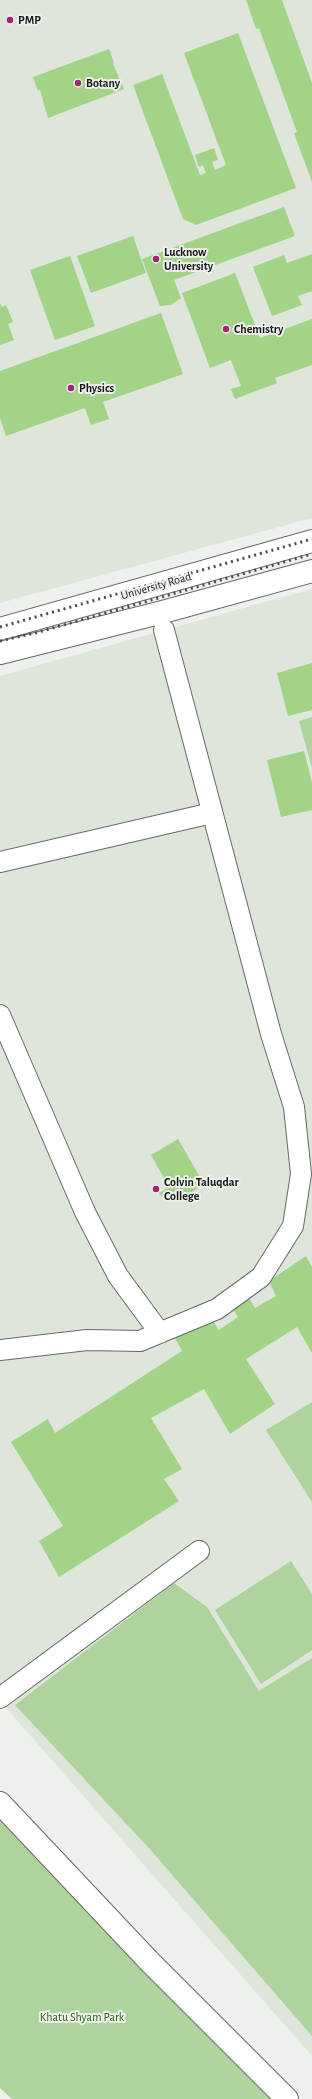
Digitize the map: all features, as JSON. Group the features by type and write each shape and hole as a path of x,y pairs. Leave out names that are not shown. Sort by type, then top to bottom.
{"main road":[{"name":"University Road","path":"0,629 312,541"},
{"path":"0,653 159,613 312,570"},
{"path":"0,1803 149,1961 287,2099"}],"street":[{"path":"0,1350 87,1340 140,1341 217,1309 262,1276 293,1226 301,1174 294,1107 271,1034 164,630"},
{"path":"0,862 212,813"},
{"path":"0,1015 85,1212 118,1276 160,1333"},
{"path":"0,1698 199,1551"}],"shaded area":[{"name":"Lucknow University","path":"0,0 312,0 312,518 0,603"},
{"name":"Colvin Taluqdar College","path":"312,589 312,2056 0,1701 0,676"}],"green space":[{"path":"312,717 312,768 299,721"},
{"path":"312,1402 312,1502 266,1430"},
{"path":"291,1561 312,1594 312,1650 261,1684 215,1610"},
{"path":"174,1583 207,1607 259,1691 312,1658 312,2036 148,1847 15,1705"},
{"name":"Khatu Shyam Park","path":"0,1810 274,2099 12,2099 0,2088"}],"building":[{"path":"246,0 282,0 312,83 312,182 294,133 297,132 259,28 256,29"},
{"path":"238,33 296,188 196,225 183,219 133,85 162,74 200,175 206,173 203,165 199,167 195,155 214,148 218,160 212,162 215,170 226,165 184,53"},
{"name":"Botany","path":"109,49 114,63 113,64 124,89 48,118 40,90 38,91 33,77"},
{"path":"284,207 295,236 174,280 181,298 171,305 160,306 142,259"},
{"path":"133,236 146,273 91,293 77,256"},
{"path":"312,254 312,291 298,296 302,305 272,316 253,267 284,255 287,263"},
{"path":"70,256 95,326 55,340 30,270"},
{"name":"Chemistry","path":"235,273 260,338 312,319 312,365 275,378 277,383 235,399 231,389 241,386 231,360 210,368 182,293"},
{"path":"0,303 2,307 6,305 13,322 8,324 14,340 0,345"},
{"name":"Physics","path":"161,313 183,374 103,402 109,419 91,425 85,408 6,436 0,418 0,371"},
{"path":"312,663 312,710 288,716 277,673"},
{"path":"304,751 312,783 312,810 281,817 267,760"},
{"path":"178,1139 204,1184 179,1201 163,1198 159,1193 169,1187 151,1155"},
{"path":"306,1256 312,1267 312,1353 297,1327 246,1359 275,1404 230,1434 204,1389 151,1418 182,1469 164,1479 179,1501 59,1577 39,1541 63,1526 11,1442 48,1419 55,1433 182,1351 175,1338 211,1318 219,1330 238,1317 231,1306 247,1295 255,1308 276,1296 269,1281"}],"railway":[{"path":"0,627 312,539"},
{"path":"0,641 39,632 312,554"}],"place":[{"name":"PMP","path":"10,20"},
{"name":"Botany","path":"78,83"},
{"name":"Lucknow University","path":"156,259"},
{"name":"Chemistry","path":"226,329"},
{"name":"Physics","path":"71,388"},
{"name":"Colvin Taluqdar College","path":"156,1189"}]}
